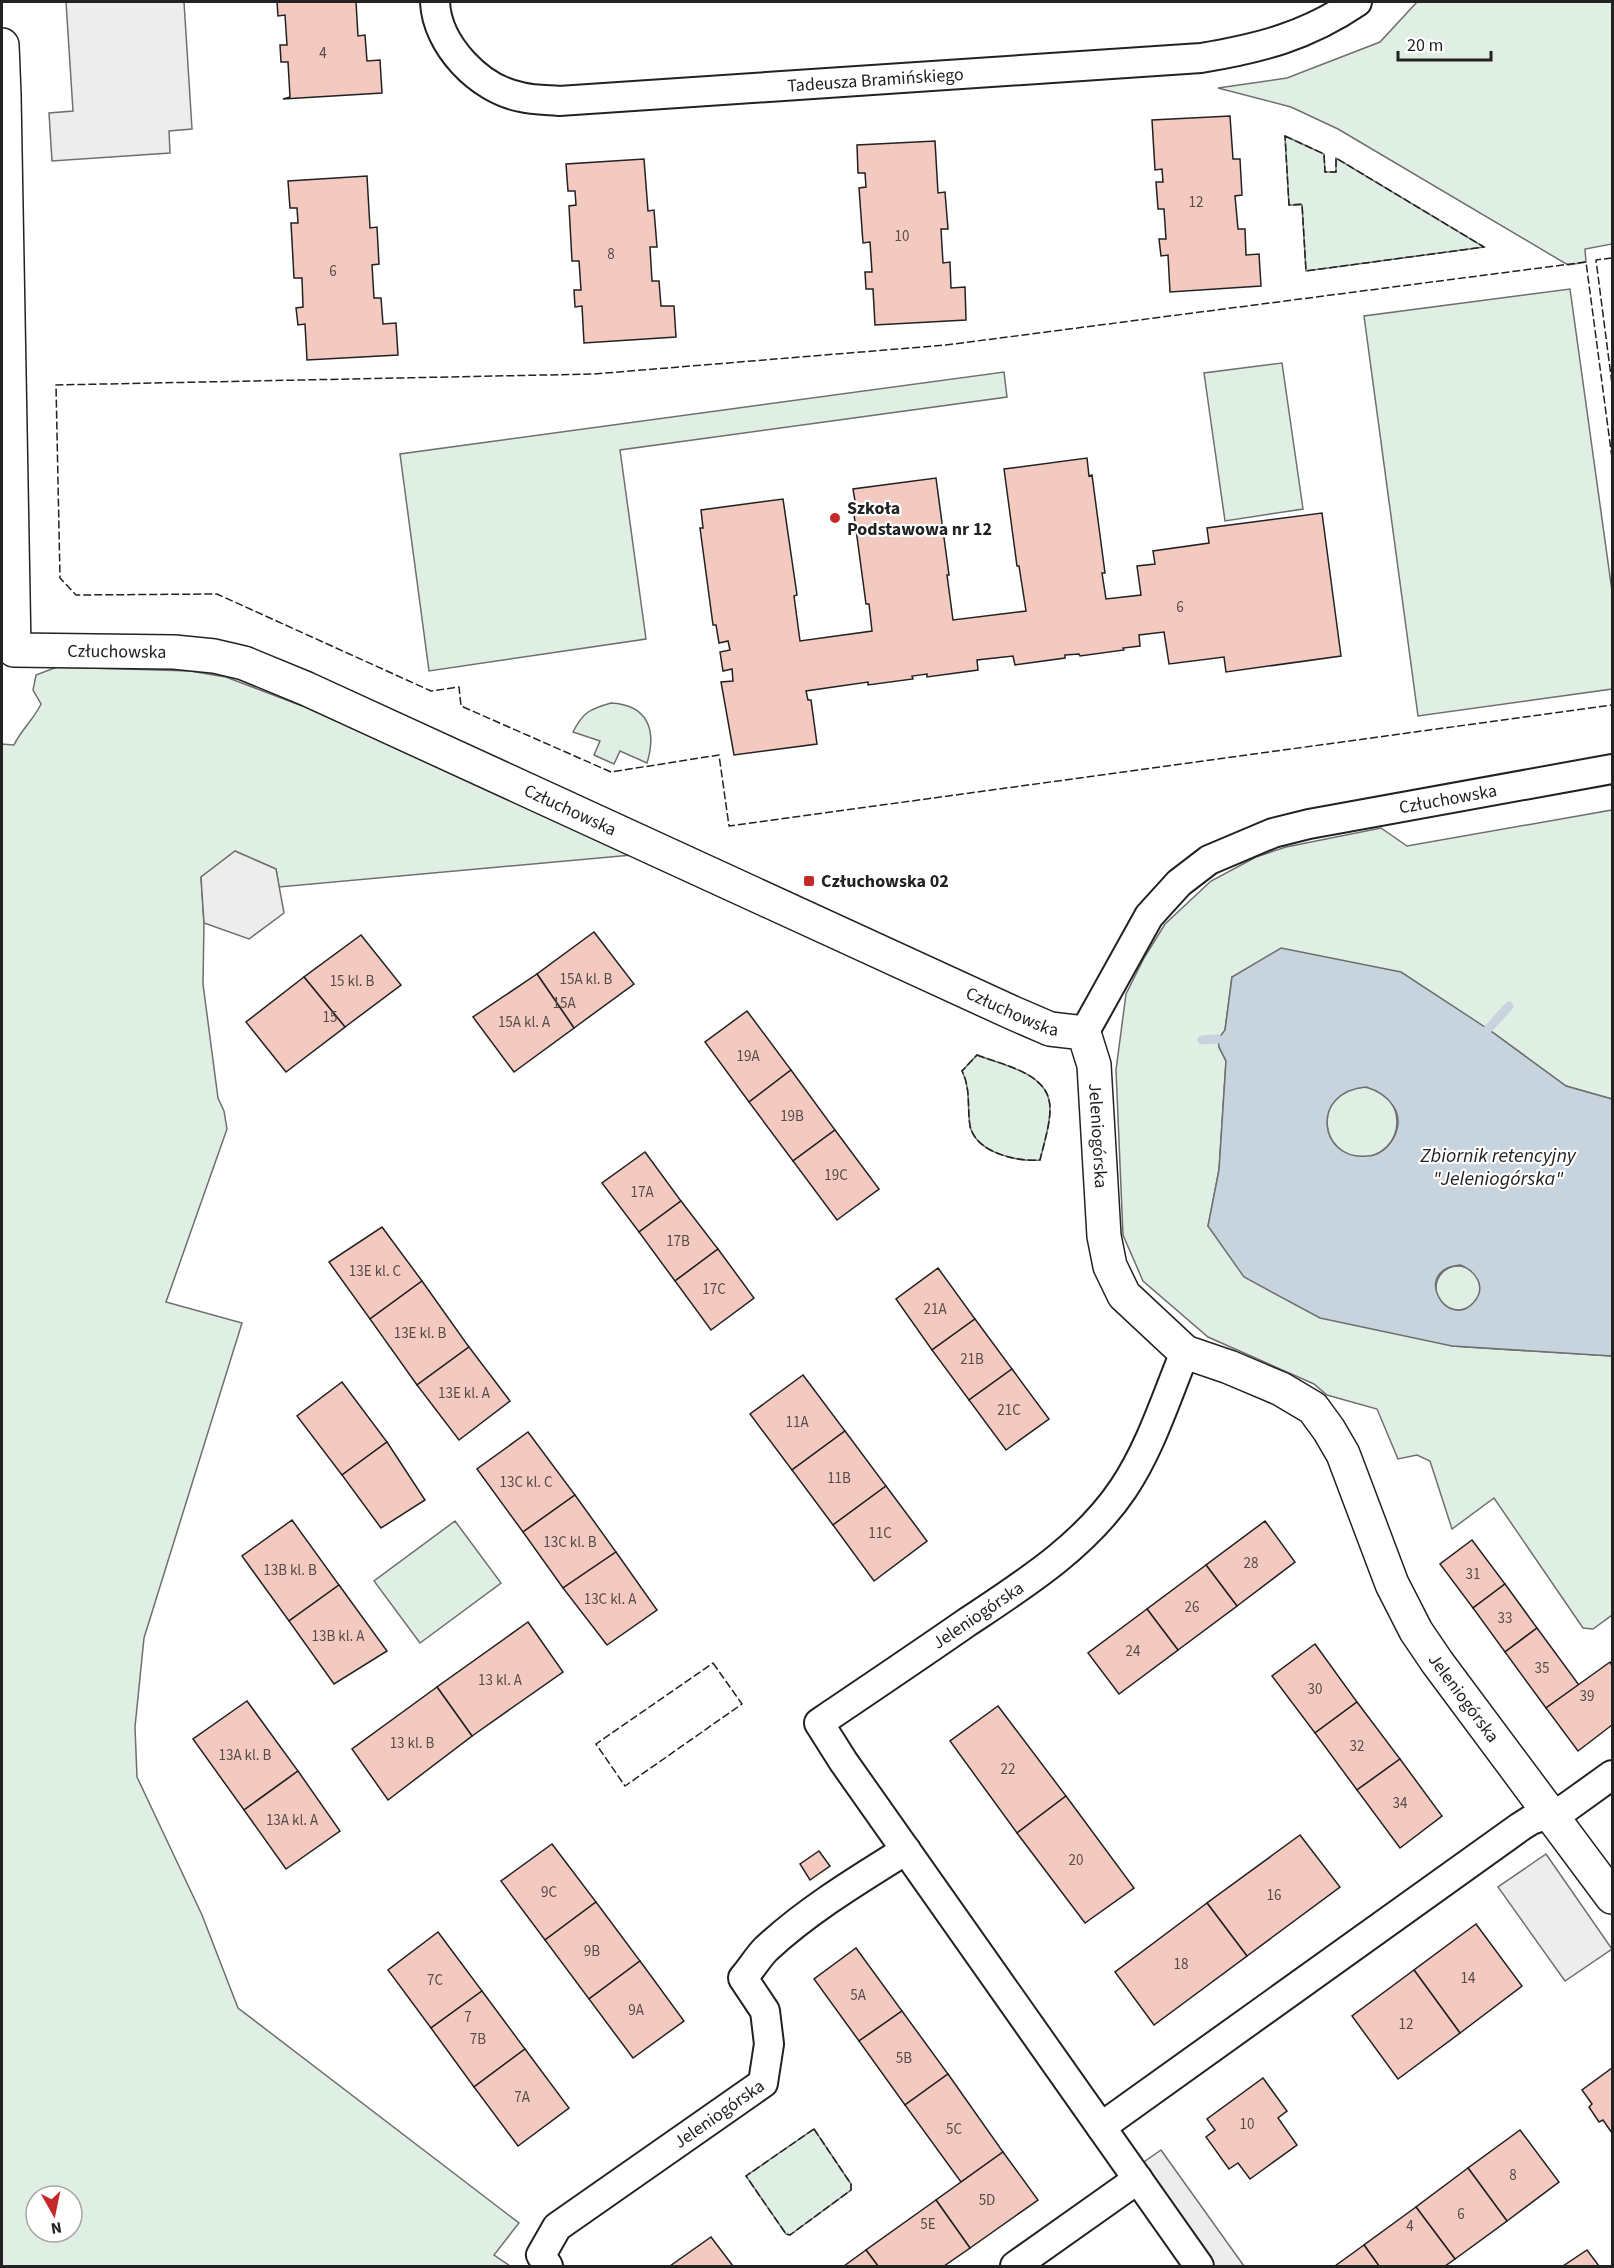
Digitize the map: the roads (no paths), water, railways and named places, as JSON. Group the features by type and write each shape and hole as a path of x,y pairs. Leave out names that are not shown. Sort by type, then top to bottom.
{"street":[{"name":"Tadeusza Bramińskiego","path":"435,2 443,31 455,53 464,64 489,84 520,97 559,101 1202,58 1270,44 1314,27 1357,2"},
{"name":"Człuchowska","path":"2,45 14,650 174,652 214,656 244,663 307,689 1013,1013 1050,1029 1084,1033 1149,916 1179,883 1209,860 1273,833 1309,824 1612,769"},
{"name":"Jeleniogórska","path":"1084,1033 1094,1065 1104,1236 1110,1266 1125,1295 1185,1352 1229,1367 1281,1389 1313,1408 1343,1454 1392,1584 1416,1631 1612,1897"},
{"name":"Jeleniogórska","path":"1185,1352 1145,1448 1124,1488 1105,1513 1072,1548 1024,1584 819,1723 843,1761 1200,2266"},
{"path":"1101,2127 1520,1827 1531,1820 1566,1808 1612,1775"},
{"name":"Jeleniogórska","path":"545,2261 557,2227 763,2082 769,2044 765,2011 743,1978 765,1951 798,1923 832,1897 906,1850"},
{"path":"1016,2266 1138,2179"}],"water":[{"name":"Zbiornik retencyjny \"Jeleniogórska\"","path":"1281,948 1401,972 1488,1029 1566,1086 1612,1099 1612,1356 1452,1346 1320,1318 1244,1277 1208,1226 1219,1170 1226,1061 1218,1039 1225,1030 1232,977","holes":["1366,1087 1382,1095 1393,1106 1397,1113 1397,1130 1391,1142 1379,1153 1371,1156 1351,1155 1339,1148 1331,1138 1327,1125 1329,1112 1335,1101 1348,1092","1460,1265 1475,1275 1480,1291 1474,1302 1464,1309 1454,1310 1438,1297 1437,1277 1445,1269"]}],"waterway":[{"path":"1488,1029 1509,1006"},
{"path":"1202,1040 1218,1039"}],"place":[{"name":"Szkoła Podstawowa nr 12","path":"835,518"},
{"name":"Człuchowska 02","path":"809,881"}]}
